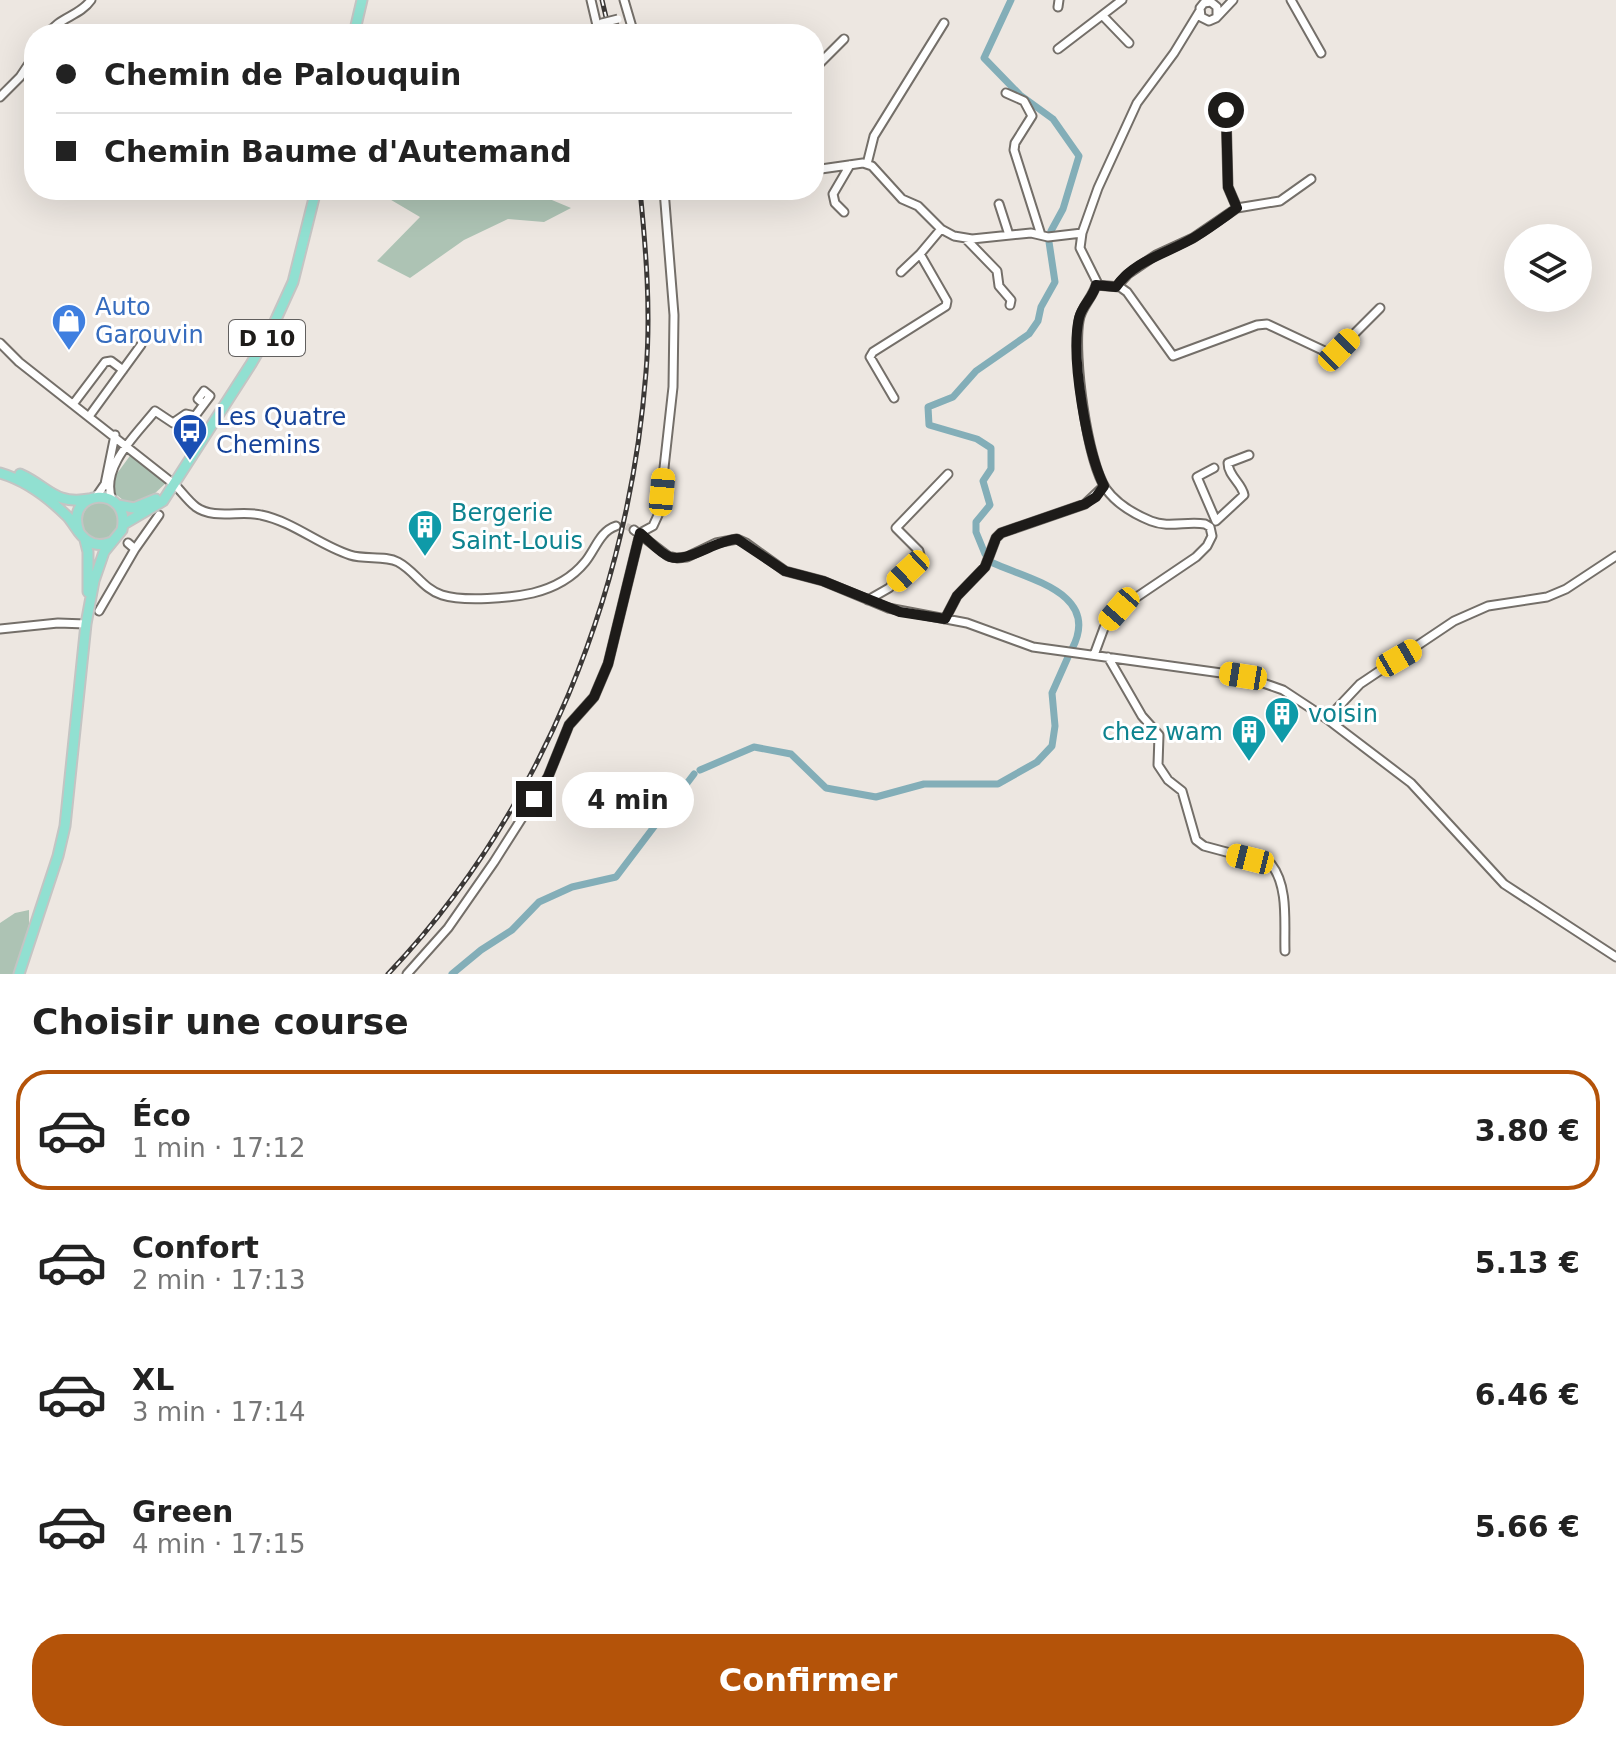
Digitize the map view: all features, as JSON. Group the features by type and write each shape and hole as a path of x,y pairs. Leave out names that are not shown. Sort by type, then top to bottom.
{"main road":[{"path":"356,24 362,0"},
{"name":"D 10","path":"123,527 163,501 174,487 251,364 286,300 301,257 314,200"},
{"path":"0,470 27,478 70,502 92,498 126,507 142,506 174,487"},
{"path":"0,470 43,496 66,515 82,536 98,545 114,541"},
{"path":"19,974 65,826 88,607 88,552 76,518 82,504 92,498"},
{"path":"88,607 99,563 123,527 124,517 115,502"}],"street":[{"path":"57,24 82,10 91,0"},
{"path":"591,0 600,23 629,16"},
{"path":"624,0 631,24"},
{"path":"1058,49 1122,0"},
{"path":"1202,4 1216,5 1226,0"},
{"path":"1191,28 1205,20 1213,20 1233,0"},
{"path":"1291,0 1321,53"},
{"path":"1202,4 1205,20"},
{"path":"1094,655 1104,628 1119,609 1196,557 1212,536 1210,527 1205,524 1165,524 1148,519 1116,500 1104,486 1088,428 1079,365 1078,321 1096,285 1093,270 1081,254 1082,233 1127,120 1148,85 1191,28 1202,4"},
{"path":"1216,5 1217,15"},
{"path":"1103,16 1129,43"},
{"path":"867,164 874,136 944,23"},
{"path":"824,59 844,39"},
{"path":"2,91 24,71"},
{"path":"1006,93 1024,101 1032,116 1014,150 1041,235"},
{"path":"1226,110 1228,187 1237,208"},
{"path":"824,169 867,164 880,173 902,199 918,206 941,229 954,236 1048,237 1082,233"},
{"path":"844,212 835,203 833,194 850,165"},
{"path":"1116,287 1128,274 1156,255 1193,238 1237,208 1280,201 1311,179"},
{"path":"637,532 653,526 659,513 673,387 674,315 665,200"},
{"path":"999,204 1009,235"},
{"path":"901,272 941,229"},
{"path":"965,238 997,271 998,283 1011,300 1010,305"},
{"path":"894,398 871,361 871,354 947,304 920,254"},
{"path":"1096,285 1116,287 1127,292 1173,356 1267,324 1333,355 1380,308"},
{"path":"0,343 19,362 115,435 204,512 246,513 272,518 347,554 398,562 430,589 454,597 520,595 547,589 578,570 604,534 616,526"},
{"path":"90,415 141,345"},
{"path":"74,403 105,362 111,361 123,370"},
{"path":"115,502 109,484 114,465 155,411 173,423 181,416 195,416 204,404"},
{"path":"92,498 105,484 115,435"},
{"path":"1214,468 1197,477 1216,521 1244,495 1228,463 1249,455"},
{"path":"868,600 889,588 920,555 896,528 948,474"},
{"path":"945,619 957,596 985,567 1001,533 1085,504 1096,497 1104,486"},
{"path":"99,611 159,515"},
{"path":"123,527 128,543 135,549"},
{"path":"637,532 668,556 677,558 687,557 716,543 737,539 785,571 823,581 900,612 979,627 1033,647 1243,676 1283,690 1327,719 1411,783 1504,884 1616,957"},
{"path":"407,974 448,928 494,862 548,777 569,725 594,697 608,664 637,532"},
{"path":"114,541 128,543"},
{"path":"1327,719 1369,677 1454,621 1488,606 1547,597 1566,589 1616,556"},
{"path":"0,629 58,623 86,624"},
{"path":"1108,657 1142,716 1159,735 1158,765 1168,780 1182,791 1196,840 1204,846 1271,864 1278,873 1284,899 1285,951"}],"green space":[{"path":"391,200 552,200 571,208 544,222 508,219 464,240 410,278 377,261 420,217"},
{"path":"132,453 168,481 151,497 128,504 113,492 113,479"},
{"path":"101,502 114,508 120,521 114,534 101,540 88,534 82,521 88,508"},
{"path":"29,910 29,925 14,974 0,974 0,923 15,913"}],"waterway":[{"path":"1011,0 984,58 1020,95 1053,119 1079,156 1063,209 1051,231"},
{"path":"985,554 976,532 976,522 990,505 983,481 991,469 991,448 977,439 929,425 928,407 953,397 976,371 1029,334 1055,282 1049,242"},
{"path":"993,563 1042,583 1070,602 1077,615 1078,630 1072,649"},
{"path":"700,770 754,747 791,754 826,788 876,797 924,784 998,784 1037,762 1052,746 1055,726 1052,693 1068,657"},
{"path":"452,974 512,930 539,902 572,887 616,877 694,774"}],"tunnel":[{"path":"616,526 624,525 634,530"}],"railway":[{"path":"602,0 608,24"},
{"path":"388,974 443,911 491,843 533,770 568,695 598,616 620,536 636,454 646,372 648,303 641,200"}],"place":[{"name":"Auto Garouvin","path":"69,352"},
{"name":"Les Quatre Chemins","path":"190,462"},
{"name":"Bergerie Saint-Louis","path":"425,558"},
{"name":"voisin","path":"1282,745"},
{"name":"chez wam","path":"1249,763"}],"route":[{"path":"534,799 548,777 569,725 594,697 608,664 640,533 668,556 677,558 687,557 716,543 737,539 785,571 823,581 900,612 945,619 957,596 985,567 1001,533 1085,504 1096,497 1104,486 1098,473 1079,380 1080,314 1093,296 1096,285 1116,287 1128,274 1156,255 1193,238 1237,208 1228,187 1226,110"}]}
